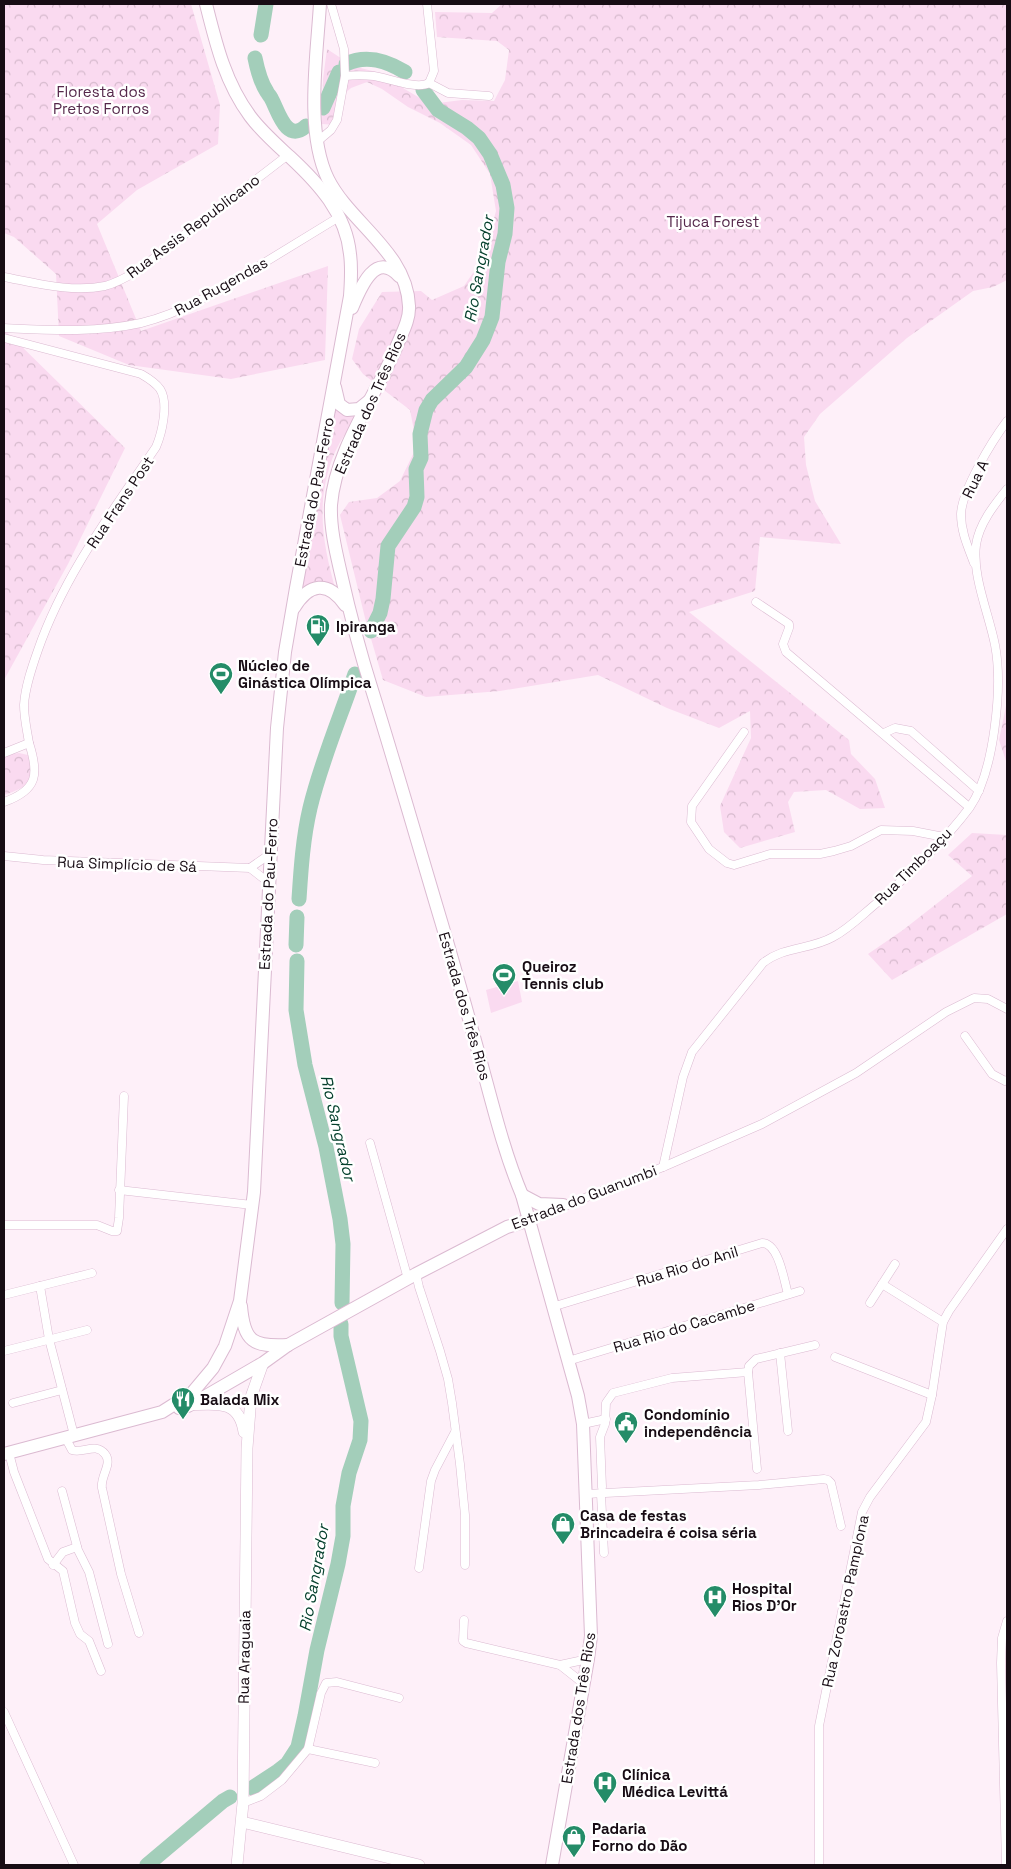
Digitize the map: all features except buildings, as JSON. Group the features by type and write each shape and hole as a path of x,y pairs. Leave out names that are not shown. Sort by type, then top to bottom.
{"main road":[{"name":"Estrada dos Três Rios","path":"206,4 218,51 234,92 258,126 329,190 381,245 395,264 409,304 408,317 390,360 343,459 333,490 331,509 333,533 349,612 360,654 465,1002 511,1168 520,1192 578,1396 583,1424 591,1636 552,1865"},
{"path":"320,4 314,92 318,141 329,190"},
{"name":"Estrada do Pau-Ferro","path":"7,1454 162,1412 192,1393 213,1368 225,1346 240,1301 252,1205 277,728 285,652 350,296 350,253 329,190"},
{"path":"345,326 364,282 375,270 380,268 390,269 402,280"},
{"path":"334,382 339,404 343,408 348,410 359,409 370,400"},
{"path":"292,611 304,594 312,590 324,588 338,594 349,612"},
{"path":"538,1257 524,1235 507,1227 518,1207 520,1192 539,1204 563,1205"},
{"name":"Estrada do Guanumbi","path":"162,1412 188,1406 264,1363 288,1345 412,1276 507,1227 528,1220"},
{"path":"240,1301 242,1322 250,1339 261,1344 288,1345"}],"street":[{"path":"318,141 331,130 336,120 345,76 345,58 331,4"},
{"path":"427,4 434,71 429,83"},
{"path":"345,76 375,76 419,86 429,83 448,93 489,96"},
{"name":"Rua Assis Republicano","path":"4,277 77,288 106,286 123,279 137,272 288,155"},
{"name":"Rua Rugendas","path":"4,328 54,331 104,329 169,315 230,283 339,217"},
{"name":"Rua Frans Post","path":"4,338 141,374 153,381 161,390 164,401 164,418 156,447 79,562 58,600 44,632 24,704 24,718 29,743"},
{"name":"Rua A","path":"977,569 964,538 962,523 963,503 982,462 1007,421"},
{"name":"Rua Timboaçu","path":"663,1167 683,1077 692,1052 764,963 776,954 820,944 850,926 898,883 944,837 970,807 979,791 986,769 996,711 998,666 995,644 977,569 976,545 990,513 1007,489"},
{"path":"756,602 789,624 783,644 786,652 970,807"},
{"path":"884,733 895,728 911,731 979,791"},
{"path":"744,732 692,806 691,822 709,848 727,863 734,865 770,854 820,854 834,852 851,846 881,830 913,830 944,837"},
{"path":"4,753 29,743 35,760 36,773 32,783 24,793 4,802"},
{"path":"268,882 250,868 270,854"},
{"name":"Rua Simplício de Sá","path":"4,856 52,861 250,868"},
{"name":"Estrada do Guanumbi","path":"528,1220 663,1167 762,1124 856,1073 946,1012 974,998 988,999 1007,1009"},
{"path":"965,1036 992,1074 1004,1081 1007,1080"},
{"path":"4,1225 97,1225 110,1231 117,1231 124,1096"},
{"path":"370,1143 412,1276 419,1287 448,1379 460,1464 466,1565"},
{"path":"120,1190 252,1205"},
{"name":"Rua Zoroastro Pamplona","path":"818,1865 819,1726 862,1512 870,1498 926,1422 943,1322 1007,1229"},
{"name":"Rua Rio do Anil","path":"552,1307 762,1243 772,1246 776,1253 788,1294"},
{"path":"870,1303 895,1264"},
{"path":"4,1295 92,1273"},
{"path":"882,1284 943,1322"},
{"path":"40,1286 62,1390 72,1450 79,1452 95,1448 104,1452 108,1458 108,1467 101,1482 102,1488 121,1574 139,1633"},
{"name":"Rua Rio do Cacambe","path":"568,1361 800,1291"},
{"path":"4,1352 87,1330"},
{"path":"757,1469 749,1366 756,1359 815,1345"},
{"path":"780,1353 788,1431"},
{"path":"835,1357 932,1395"},
{"name":"Rua Araguaia","path":"237,1865 243,1803 247,1448 251,1397 264,1363"},
{"path":"604,1553 600,1437 606,1419 606,1403 613,1393 672,1378 748,1372"},
{"path":"13,1403 62,1390"},
{"name":"Rua Araguaia","path":"188,1406 220,1404 234,1409 240,1416 244,1426 247,1448"},
{"path":"583,1424 606,1419"},
{"path":"419,1568 431,1481 455,1432"},
{"path":"7,1454 48,1559 63,1571 75,1624 80,1634 89,1641 102,1671"},
{"path":"586,1494 601,1490 759,1484 824,1479 831,1483 841,1526"},
{"path":"62,1491 77,1546 89,1572 108,1644"},
{"path":"54,1565 62,1552 77,1546"},
{"path":"464,1620 463,1642 560,1665 584,1684"},
{"path":"1006,1865 1001,1663 1002,1638 1007,1621"},
{"path":"560,1665 588,1659"},
{"path":"243,1803 261,1796 282,1780 308,1749 321,1693 326,1683 337,1682 399,1698"},
{"path":"4,1712 74,1865"},
{"path":"308,1749 375,1763"},
{"path":"242,1822 414,1865"}],"green space":[{"name":"Floresta dos Pretos Forros","path":"4,4 191,4 220,105 218,144 137,190 97,224 141,331 328,266 325,360 231,379 129,365 59,336 56,274 14,237 4,233"},
{"name":"Tijuca Forest","path":"502,4 1007,4 1007,280 993,287 973,291 907,338 820,414 804,437 806,465 815,501 841,544 760,537 755,591 689,612 849,740 851,754 875,779 885,808 860,809 826,790 794,792 788,802 795,832 740,848 724,832 720,806 751,738 750,711 719,728 667,708 598,675 500,691 426,697 383,680 365,618 340,515 349,502 377,498 400,481 417,446 410,410 363,374 352,359 359,329 382,292 421,291 432,300 464,286 477,267 488,241 496,211 490,174 471,145 440,123 408,107 382,89 367,82 351,88 342,96 341,117 337,125 322,124 323,79 327,49 353,66 376,72 430,104 462,100 494,101 505,80 509,50 497,41 437,37 435,12 492,13"},
{"path":"4,331 125,448 68,564 4,680"},
{"path":"333,405 344,414 357,416 335,452 325,487 323,504 324,538 336,591 313,584 308,584 300,589"},
{"path":"1007,701 1007,764 999,740"},
{"path":"19,753 28,755 32,764 32,777 25,786 4,795 4,755"},
{"path":"972,833 1007,835 1007,914 892,980 868,954 903,930 972,876 948,855"},
{"name":"Queiroz Tennis club","path":"518,981 522,1002 491,1013 486,990"}],"waterway":[{"name":"Rio Sangrador","path":"261,35 266,4"},
{"name":"Rio Sangrador","path":"255,58 267,93 284,123 293,131 306,126"},
{"name":"Rio Sangrador","path":"346,64 362,59 377,60 405,72"},
{"name":"Rio Sangrador","path":"323,108 339,72"},
{"name":"Rio Sangrador","path":"371,631 380,613 383,599 388,546 414,507 417,497 416,469 421,458 420,434 426,410 432,400 466,367 483,340 492,317 498,262 505,234 507,208 503,185 490,154 479,138 438,110 423,90"},
{"name":"Rio Sangrador","path":"299,899 304,842 314,791 355,674"},
{"name":"Rio Sangrador","path":"296,945 297,917"},
{"name":"Rio Sangrador","path":"297,961 296,1010 305,1065 326,1147 340,1219 343,1244 342,1303"},
{"name":"Rio Sangrador","path":"252,1788 287,1764 298,1747 317,1650 338,1564 343,1536 343,1506 349,1473 360,1440 361,1421 341,1336 341,1324"},
{"name":"Rio Sangrador","path":"147,1865 230,1797"}],"place":[{"name":"Ipiranga","path":"318,647"},
{"name":"Núcleo de Ginástica Olímpica","path":"221,695"},
{"name":"Queiroz Tennis club","path":"504,996"},
{"name":"Balada Mix","path":"183,1420"},
{"name":"Condomínio independência","path":"626,1444"},
{"name":"Casa de festas Brincadeira é coisa séria","path":"563,1545"},
{"name":"Hospital Rios D'Or","path":"715,1618"},
{"name":"Clínica Médica Levittá","path":"605,1804"},
{"name":"Padaria Forno do Dão","path":"574,1858"}]}
